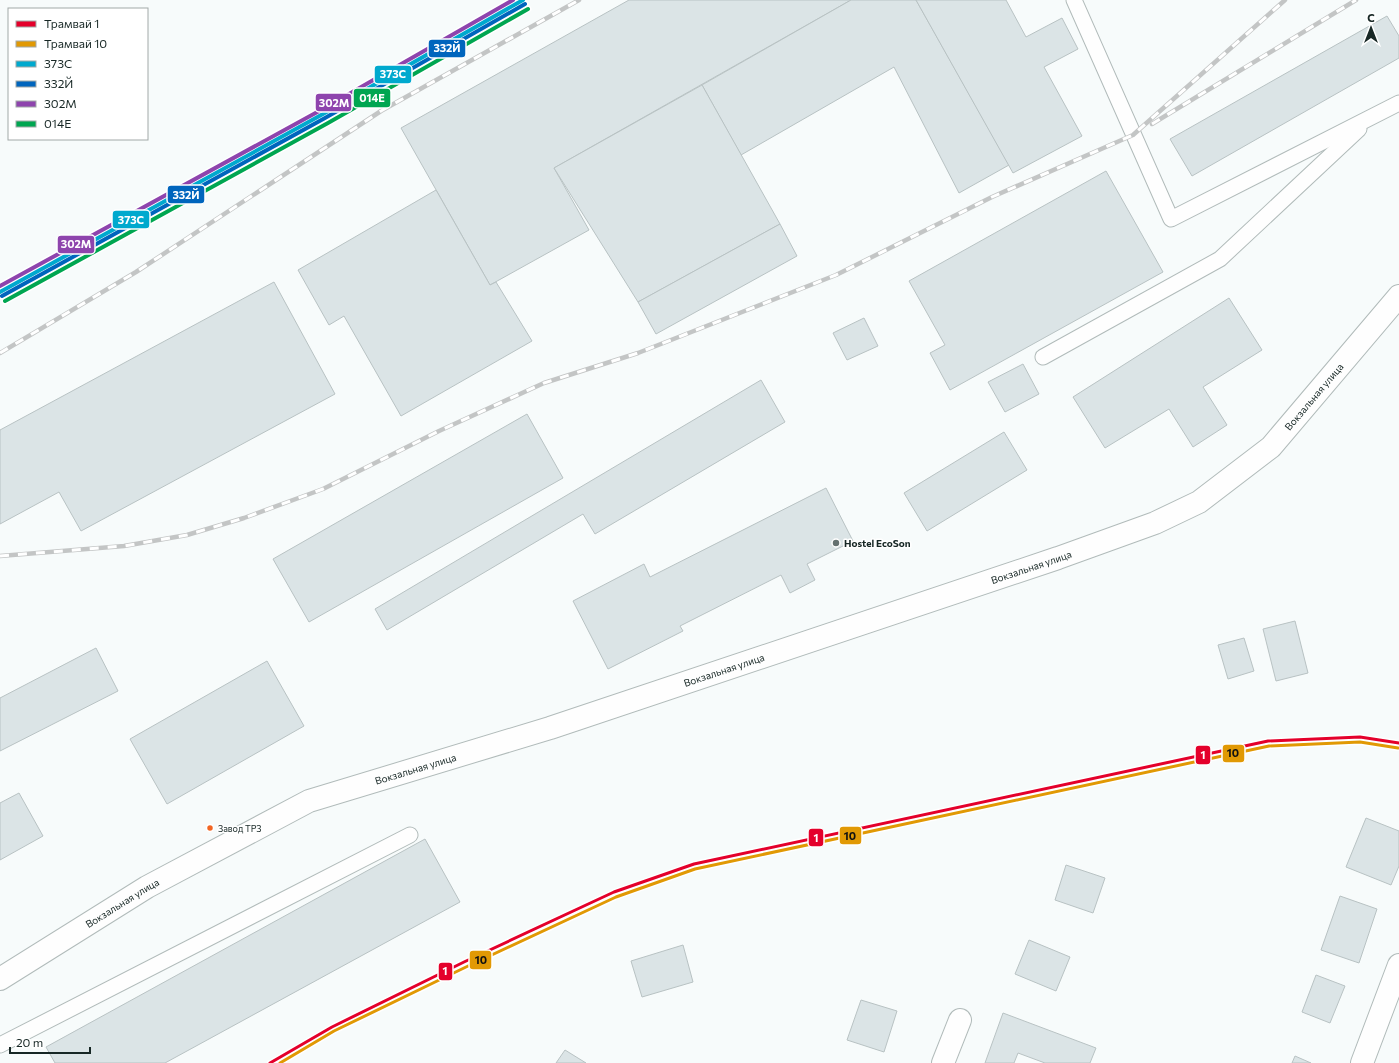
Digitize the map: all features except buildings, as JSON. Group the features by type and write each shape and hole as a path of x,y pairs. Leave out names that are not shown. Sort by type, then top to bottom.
{"street":[{"name":"Вокзальная улица","path":"0,979 148,887 309,801 573,721 1058,558 1154,522 1199,502 1270,447 1399,296"},
{"path":"1362,1063 1399,965"},
{"path":"943,1063 960,1020"}],"lane":[{"path":"1074,0 1171,219 1399,103"},
{"path":"1043,357 1220,258 1372,117"},
{"path":"0,1045 410,835"}],"railway":[{"path":"0,353 136,272 381,111 579,0"},
{"path":"0,556 124,546 187,535 244,518 323,489 439,431 544,383 638,353 836,275 992,197 1133,135 1285,0"},
{"path":"1152,124 1356,0"}],"tram line":[{"name":"1","path":"270,1063 332,1027 464,962 614,892 694,864 1268,741 1360,737 1399,743"},
{"name":"10","path":"280,1063 334,1031 466,967 616,897 695,869 1269,746 1360,742 1398,748"}],"transit line":[{"name":"302М","path":"0,286 321,110 513,0"},
{"name":"373C","path":"0,292 323,114 523,0"},
{"name":"332Й","path":"2,296 325,118 525,4"},
{"name":"014Е","path":"5,301 328,123 528,9"}],"place":[{"name":"Hostel EcoSon","path":"836,543"},
{"name":"Завод ТРЗ","path":"210,828"}]}
